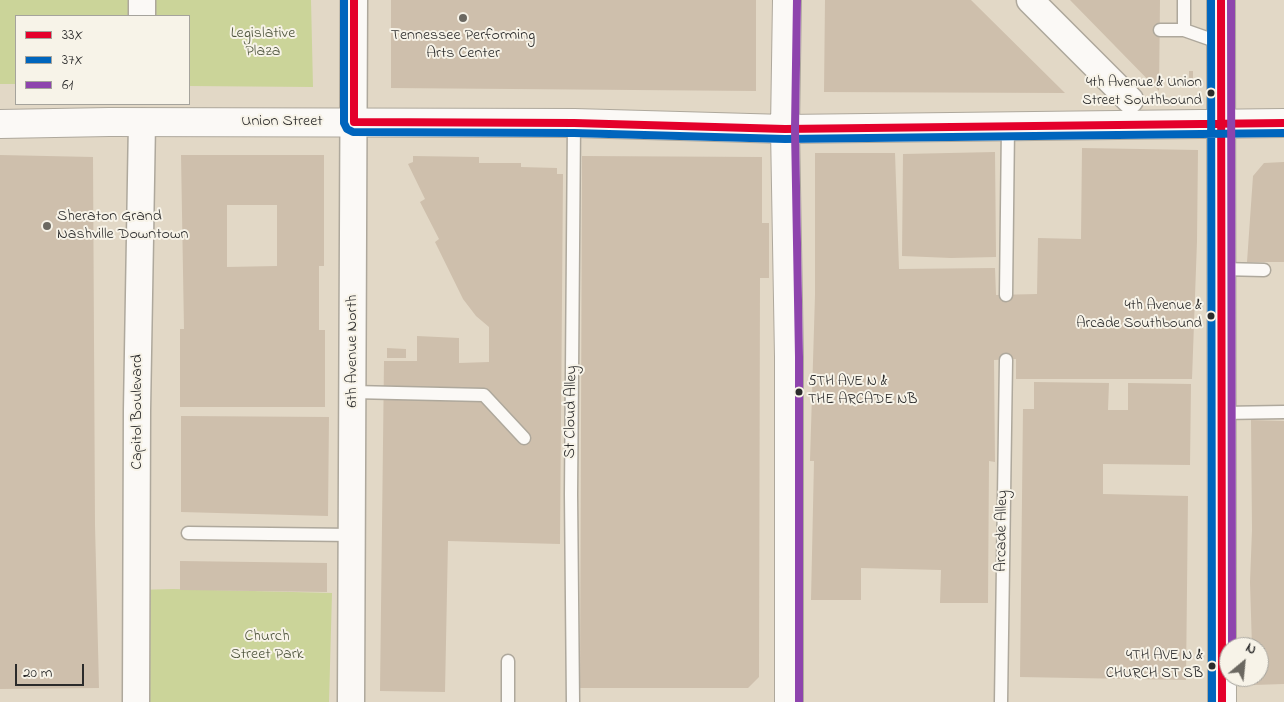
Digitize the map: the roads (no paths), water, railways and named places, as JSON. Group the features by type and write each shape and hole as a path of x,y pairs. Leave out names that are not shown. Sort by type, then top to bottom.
{"street":[{"path":"142,0 142,15"},
{"name":"6th Avenue North","path":"351,702 354,0"},
{"path":"787,0 785,129 789,357 789,702"},
{"path":"1030,0 1130,100"},
{"path":"1221,0 1222,702"},
{"name":"Union Street","path":"0,124 142,122 574,123 785,129 1284,122"},
{"name":"Capitol Boulevard","path":"136,702 137,410 142,122"}],"lane":[{"path":"1184,0 1184,30"},
{"path":"1160,30 1184,30 1221,43"},
{"name":"St Cloud Alley","path":"573,702 571,484 574,123"},
{"path":"1006,295 1008,126"},
{"path":"1222,269 1264,270"},
{"name":"Arcade Alley","path":"1001,702 1006,360"},
{"path":"352,392 484,394 524,438"},
{"path":"1222,412 1284,412"},
{"path":"188,533 352,536"},
{"path":"508,661 508,702"}],"place":[{"name":"Tennessee Performing Arts Center","path":"463,18"},
{"name":"4th Avenue & Union Street Southbound","path":"1211,93"},
{"name":"Sheraton Grand Nashville Downtown","path":"47,226"},
{"name":"4th Avenue & Arcade Southbound","path":"1211,316"},
{"name":"5TH AVE N & THE ARCADE NB","path":"799,392"},
{"name":"4TH AVE N & CHURCH ST SB","path":"1212,666"}],"park label":[{"name":"Legislative Plaza","path":"263,43"},
{"name":"Church Street Park","path":"267,646"}]}
